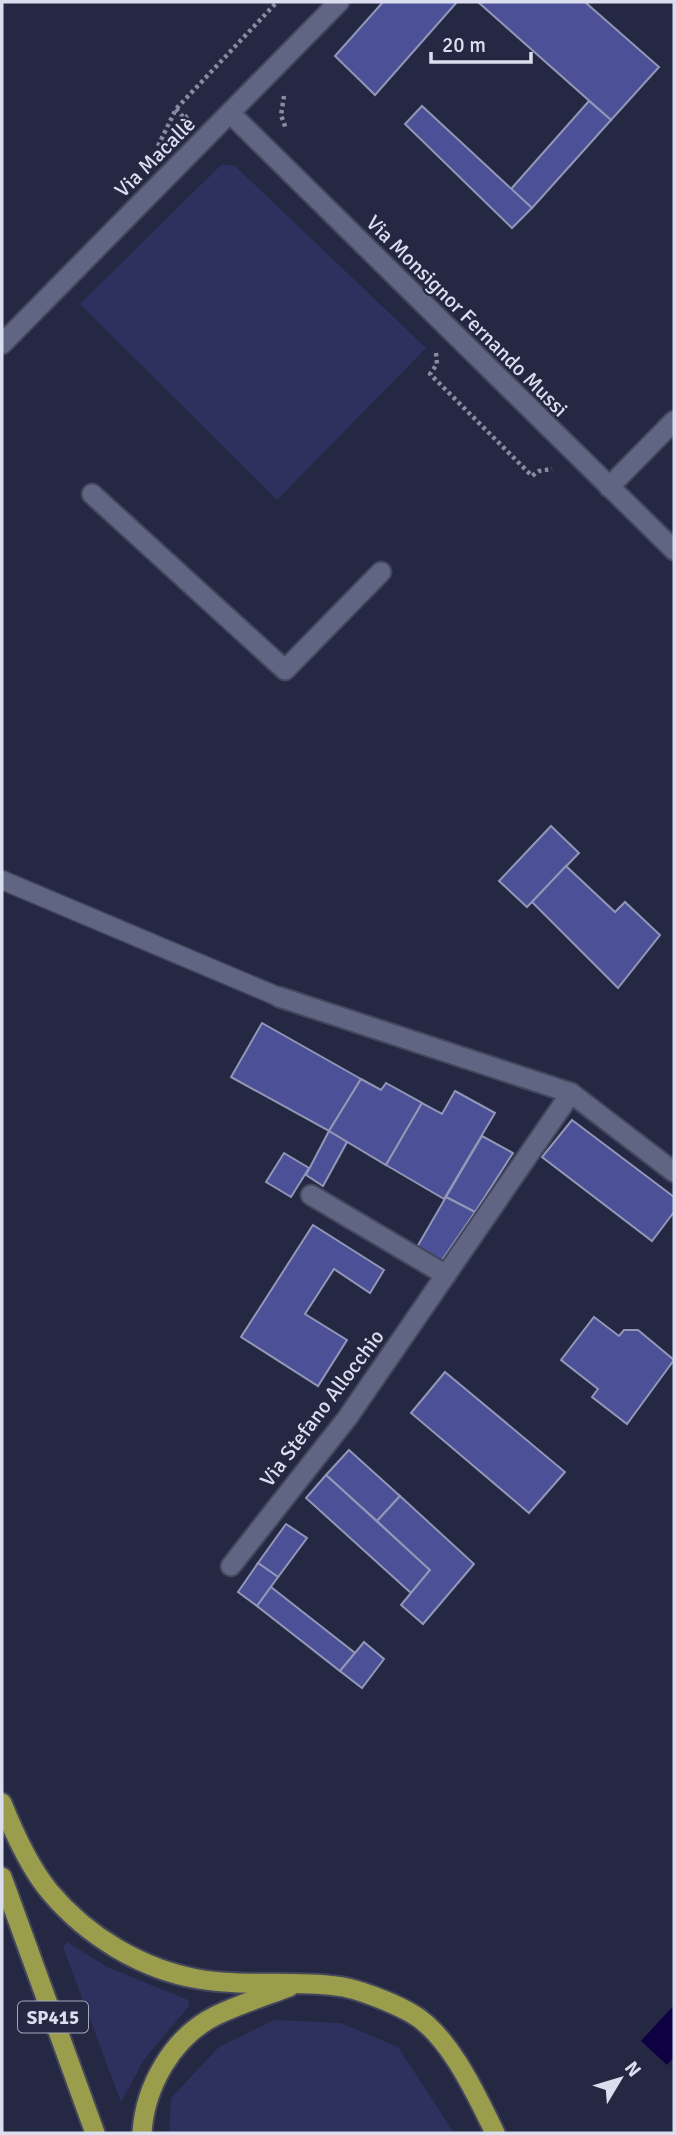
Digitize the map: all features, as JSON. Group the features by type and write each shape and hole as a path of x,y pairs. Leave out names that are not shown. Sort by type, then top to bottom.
{"highway":[{"path":"2,1803 15,1834 50,1892 97,1935 136,1961 198,1979 338,1986 412,2013 439,2039 455,2060 495,2133"},
{"name":"SP415","path":"2,1877 95,2133"},
{"path":"142,2133 153,2078 182,2042 215,2016 296,1984"}],"street":[{"name":"Via Macallè","path":"2,344 339,2"},
{"name":"Via Monsignor Fernando Mussi","path":"230,113 674,550"},
{"path":"609,487 674,421"},
{"path":"92,494 285,670 381,572"},
{"path":"279,997 571,1093 674,1172"},
{"name":"Via Stefano Allocchio","path":"231,1566 348,1417 571,1093"},
{"path":"311,1195 446,1275"}],"lane":[{"path":"2,880 279,997"}],"shaded area":[{"path":"222,164 235,166 426,348 277,500 80,304"},
{"path":"67,1942 107,1967 188,2000 189,2006 143,2061 121,2102 63,1947"},
{"path":"674,2005 674,2057 667,2065 641,2041"},
{"path":"274,2020 341,2023 398,2047 454,2133 169,2133 171,2098 219,2047"}],"building":[{"path":"383,2 457,2 375,95 335,56"},
{"path":"478,2 585,2 659,67 611,120"},
{"path":"589,101 611,120 532,208 511,189"},
{"path":"422,106 532,208 512,228 405,124"},
{"path":"551,826 579,853 527,907 499,881"},
{"path":"566,866 615,912 625,902 660,935 618,988 532,902"},
{"path":"262,1023 361,1079 329,1131 231,1077"},
{"path":"361,1079 381,1090 386,1083 422,1103 386,1165 329,1131"},
{"path":"455,1091 495,1113 444,1199 386,1165 422,1103 442,1114"},
{"path":"572,1120 674,1197 674,1212 652,1241 542,1157"},
{"path":"329,1131 347,1142 323,1186 306,1175"},
{"path":"482,1136 513,1153 475,1212 446,1197"},
{"path":"284,1153 309,1168 291,1197 266,1182"},
{"path":"446,1197 475,1212 440,1263 417,1247"},
{"path":"313,1225 384,1270 370,1293 334,1269 305,1314 347,1340 318,1386 241,1337"},
{"path":"594,1317 619,1336 624,1330 638,1330 674,1360 627,1424 592,1397 598,1389 561,1360"},
{"path":"445,1372 565,1472 529,1513 411,1413"},
{"path":"349,1450 400,1496 377,1521 326,1475"},
{"path":"326,1475 430,1570 411,1593 306,1498"},
{"path":"400,1496 474,1564 423,1624 401,1605 430,1570 377,1521"},
{"path":"286,1524 307,1538 278,1577 258,1563"},
{"path":"258,1563 278,1577 257,1606 238,1592"},
{"path":"271,1587 355,1653 340,1671 257,1606"},
{"path":"364,1642 384,1659 362,1688 340,1671"}]}
